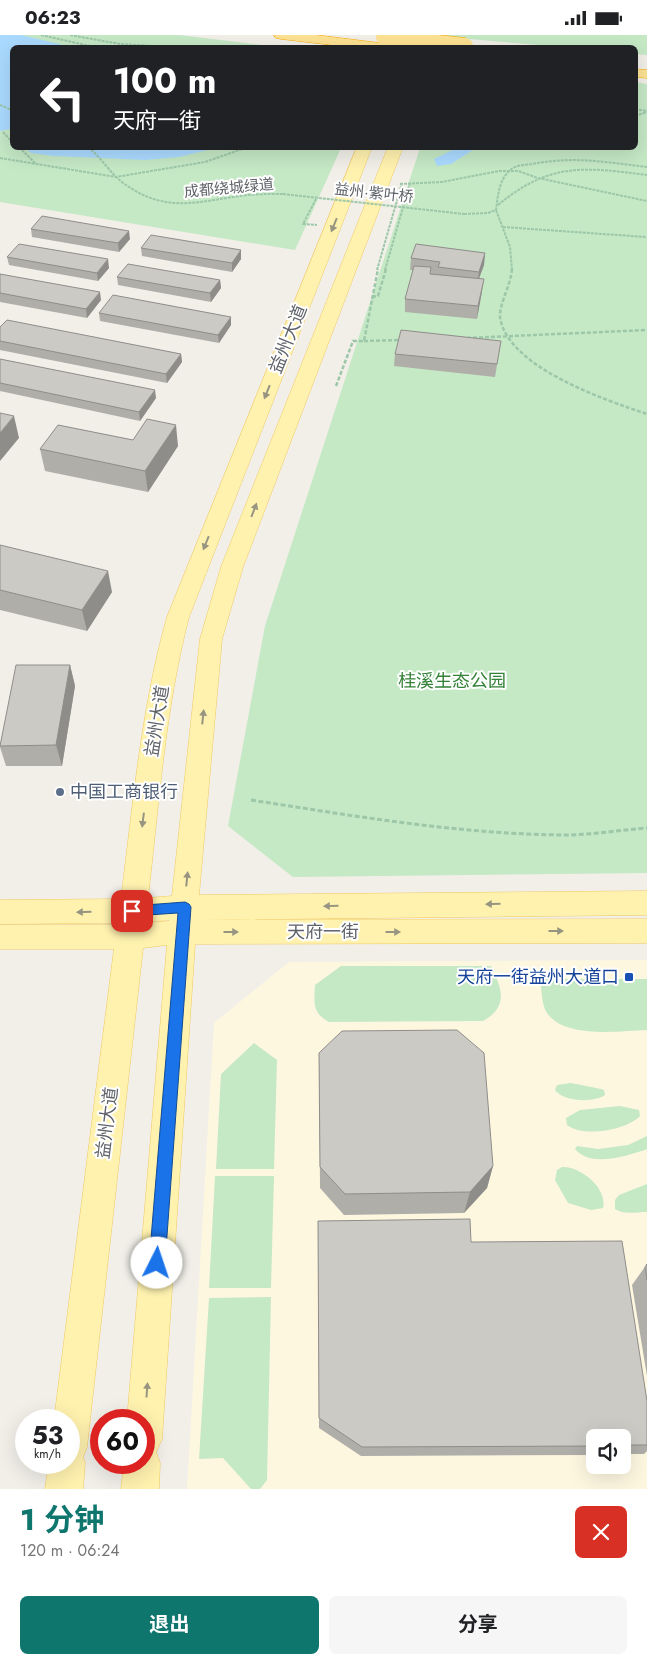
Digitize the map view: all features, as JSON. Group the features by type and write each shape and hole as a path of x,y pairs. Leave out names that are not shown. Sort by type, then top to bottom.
{"highway":[{"path":"281,35 435,45"},
{"path":"366,35 382,42"}],"main road":[{"name":"益州大道","path":"73,1409 130,924 154,735 168,654 178,617 364,150"},
{"name":"益州大道","path":"146,1409 183,920 211,639 232,567 395,150"},
{"name":"天府一街","path":"0,937 183,920 647,903"},
{"name":"天府一街","path":"0,913 130,924"},
{"name":"天府一街","path":"183,920 647,931"},
{"path":"64,1489 66,1474"},
{"path":"140,1489 141,1474"}],"path":[{"path":"41,35 85,45"},
{"path":"70,35 136,45"},
{"path":"3,132 10,140"},
{"path":"21,150 35,164"},
{"name":"成都绕城绿道","path":"91,150 116,177 146,197 178,204 214,202 247,195 283,194"},
{"path":"0,158 116,177 205,162 239,150"},
{"path":"647,167 612,161 558,159 538,161 513,168 499,187 496,210 508,236 512,253 511,277 500,314 501,324 506,336 519,351 568,382 608,401 647,414"},
{"path":"498,205 538,178 585,170 647,175"},
{"path":"364,341 378,267 402,184 442,181 477,173 518,171 538,178 647,201"},
{"path":"372,297 378,296 410,183"},
{"name":"益州·紫叶桥","path":"283,194 464,214 488,213 496,210"},
{"path":"303,224 316,199"},
{"path":"503,227 647,237 647,241"},
{"path":"459,338 647,330"},
{"path":"336,386 353,341 402,340"},
{"path":"251,800 347,815 482,829 566,835 647,828"}],"shaded area":[{"path":"647,960 647,1489 187,1489 214,1023 289,962"}],"green space":[{"path":"0,35 179,35 262,45 10,45 10,150 340,150 295,250 0,202"},
{"path":"446,35 647,35 647,55 638,54 638,45 539,45 445,37"},
{"name":"桂溪生态公园","path":"638,82 647,84 647,873 293,877 228,826 265,626 419,150 638,150"},
{"path":"341,966 491,966 500,989 500,1003 497,1010 483,1021 329,1022 319,1015 315,1007 315,985"},
{"path":"540,979 647,979 647,1030 593,1032 566,1027 555,1021 547,1013"},
{"path":"254,1043 277,1060 274,1169 216,1169 221,1074"},
{"path":"571,1083 604,1090 605,1095 600,1098 579,1100 565,1097 555,1090 557,1085"},
{"path":"620,1106 639,1110 640,1116 625,1125 605,1131 583,1131 567,1125 566,1118 580,1110"},
{"path":"647,1136 647,1149 610,1159 590,1158 582,1155 575,1149 577,1146 598,1149 628,1145"},
{"path":"562,1167 577,1170 597,1186 603,1200 603,1208 591,1210 568,1203 555,1180 557,1170"},
{"path":"215,1176 274,1176 271,1288 209,1288"},
{"path":"647,1184 647,1212 626,1213 615,1209 615,1200 619,1195"},
{"path":"271,1297 267,1480 260,1489 251,1489 223,1458 199,1459 209,1298"}],"water":[{"path":"0,35 21,35 64,45 10,45 10,129 0,131"},
{"path":"27,150 208,150 179,157 145,160 54,156 31,153"},
{"path":"453,150 473,150 451,164 437,166 434,159"}],"building":[{"path":"42,216 129,231 118,243 31,229"},
{"path":"151,235 241,250 232,263 141,248"},
{"path":"19,244 108,259 97,273 7,257"},
{"path":"416,244 485,253 479,272 438,267 440,262 411,258"},
{"path":"128,264 220,280 210,293 117,277"},
{"path":"414,266 431,267 430,274 484,279 478,306 405,299"},
{"path":"0,274 100,292 86,309 0,293"},
{"path":"113,295 231,317 218,335 99,313"},
{"path":"7,320 181,354 166,374 0,341 0,327"},
{"path":"401,330 501,341 497,364 395,354"},
{"path":"0,359 155,390 139,412 0,383"},
{"path":"0,413 14,416 0,433"},
{"path":"147,419 176,425 145,471 40,449 58,425 133,440"},
{"path":"0,545 108,571 82,610 0,590"},
{"path":"16,665 70,665 56,745 0,746"},
{"path":"457,1030 484,1053 493,1166 470,1192 345,1194 320,1167 319,1053 342,1031"},
{"path":"470,1219 471,1242 622,1241 647,1401 647,1445 631,1445 631,1429 586,1429 586,1446 362,1447 319,1418 318,1221"},
{"path":"647,1264 647,1280 645,1267"}],"place":[{"name":"中国工商银行","path":"60,792"},
{"name":"天府一街益州大道口","path":"629,977"}],"route":[{"path":"132,911 185,907 157,1263"}]}
